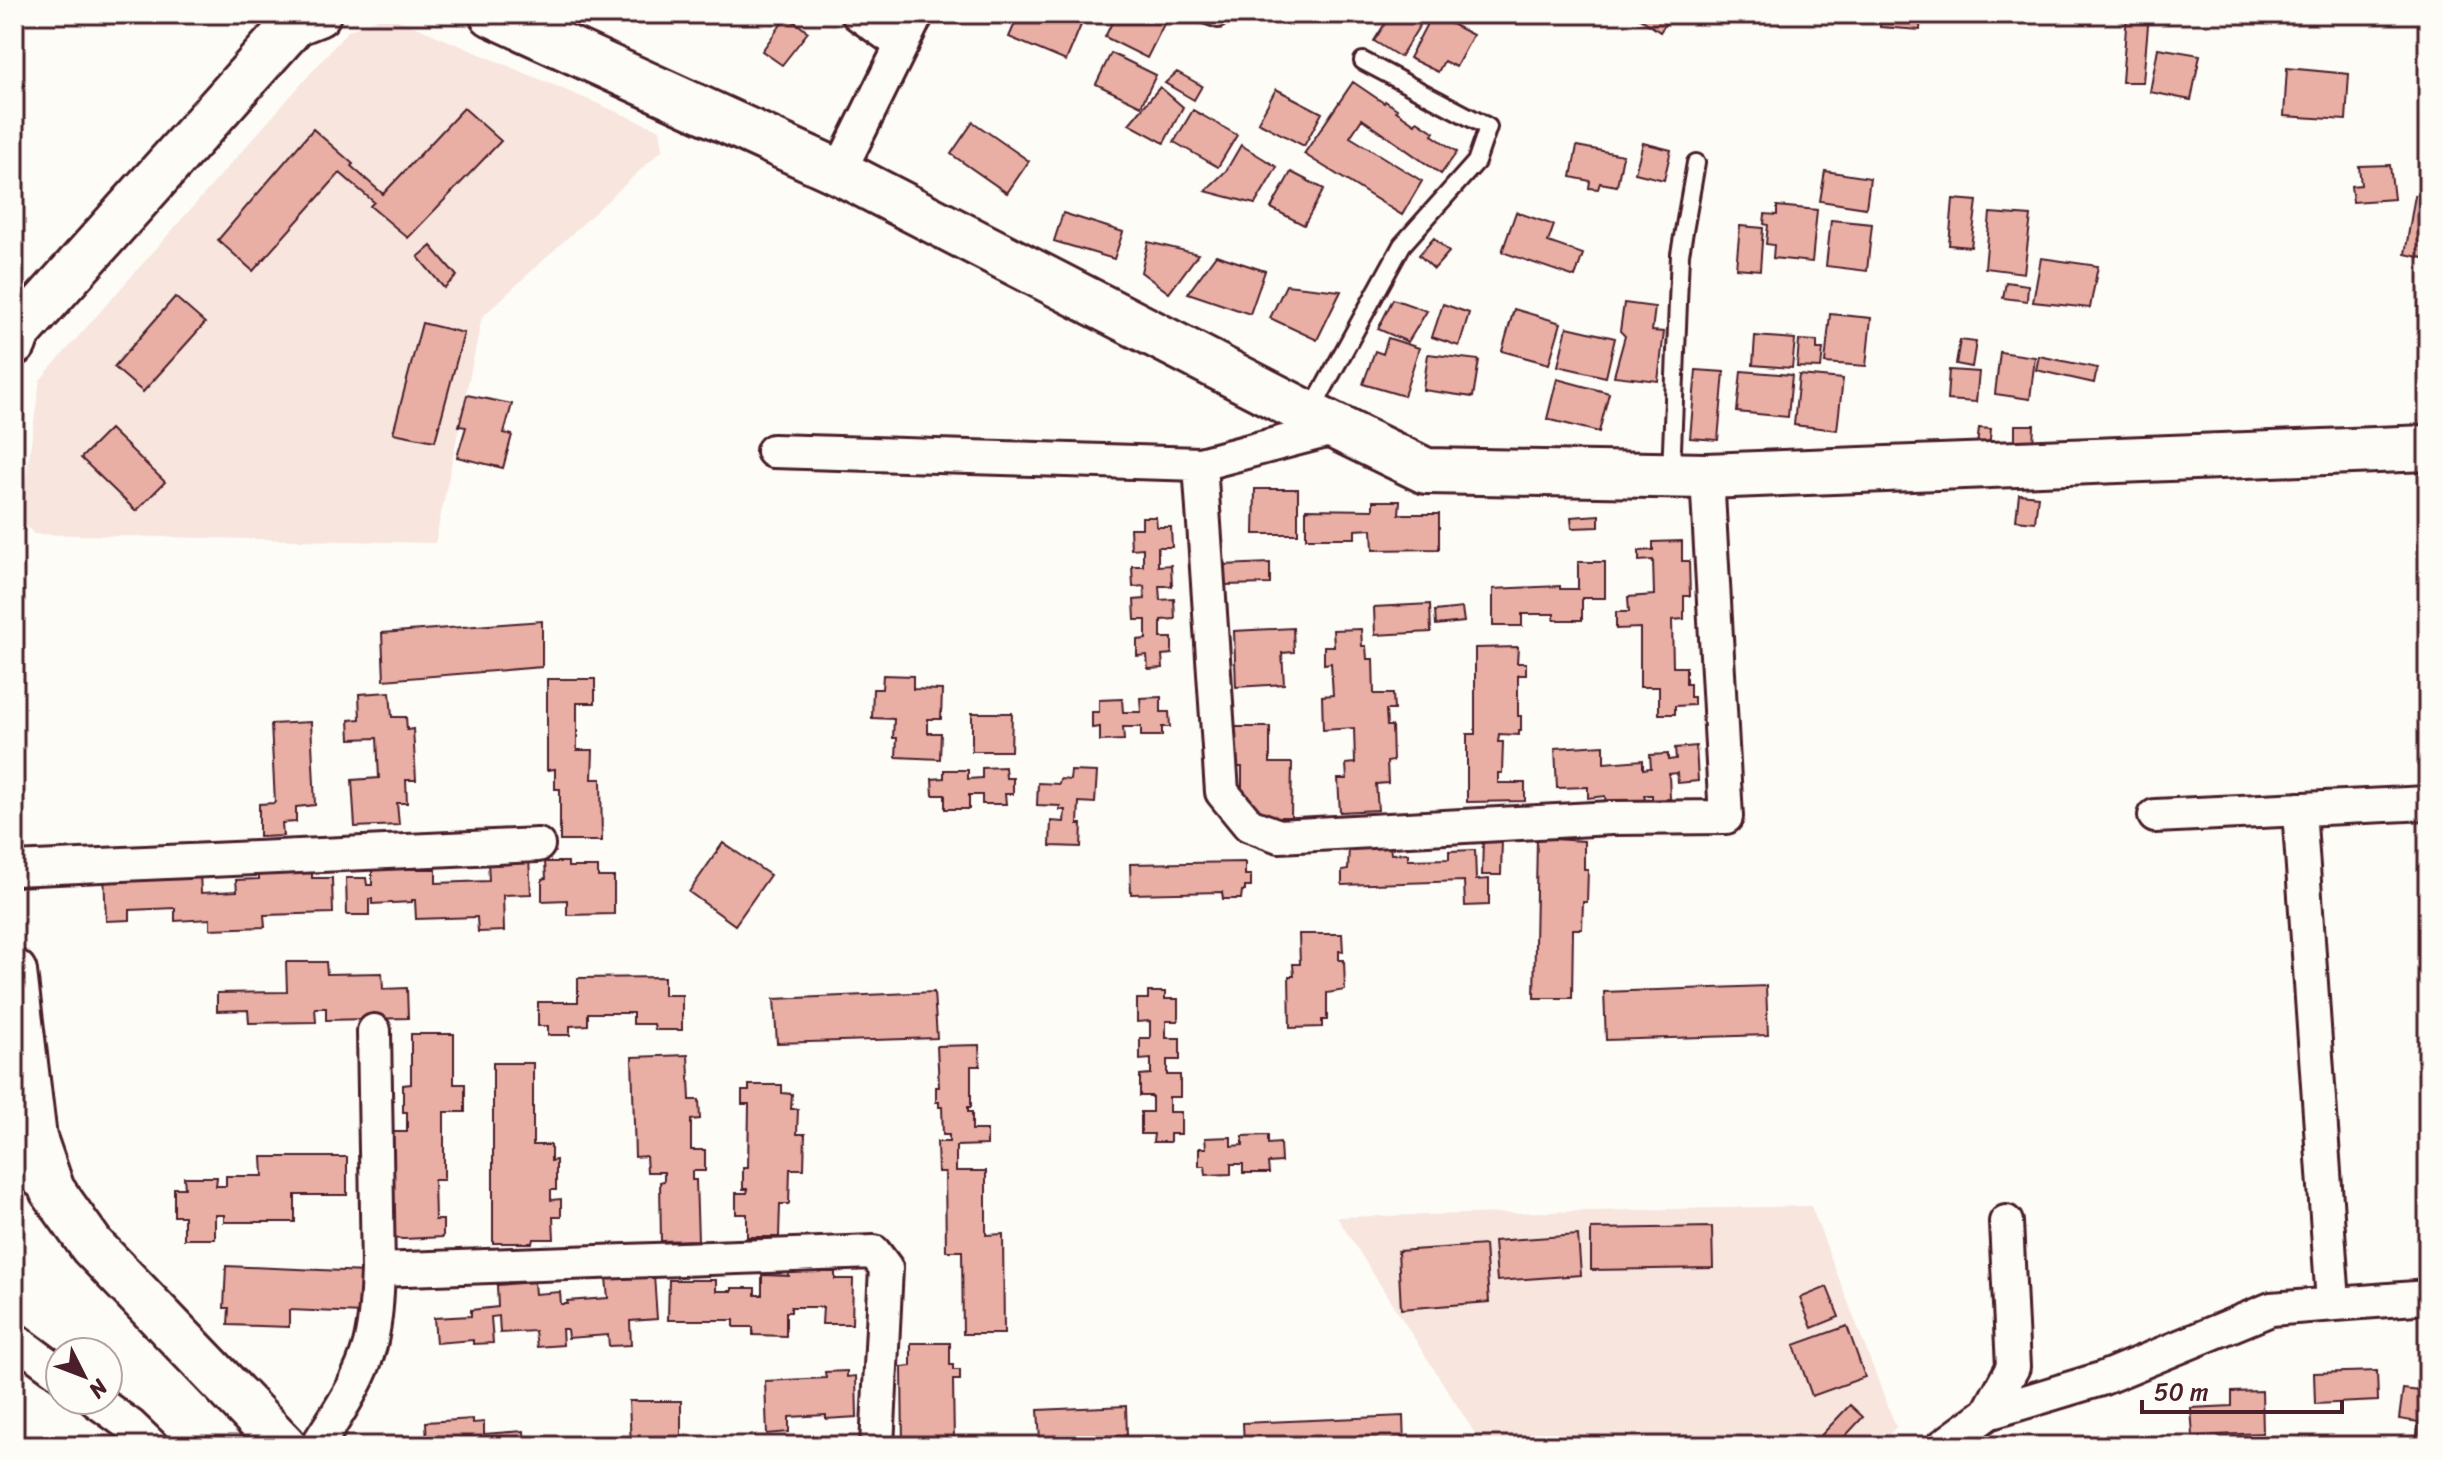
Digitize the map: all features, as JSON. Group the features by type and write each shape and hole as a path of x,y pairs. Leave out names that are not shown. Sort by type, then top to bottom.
{"main road":[{"path":"14,343 17,334 295,23 318,14"},
{"path":"492,14 839,172 1426,471 1689,475 2428,448"},
{"path":"14,972 34,1138 52,1190 92,1246 284,1446"}],"street":[{"path":"858,14 902,45"},
{"path":"839,172 917,14"},
{"path":"773,451 1200,464 1323,421"},
{"path":"1200,464 1222,792 1249,825 1279,836 1611,818 1726,817 1689,475"},
{"path":"2155,816 2428,803"},
{"path":"2299,809 2333,1303"},
{"path":"14,869 538,845"},
{"path":"317,1446 354,1385 369,1348 377,1311 374,1031"},
{"path":"14,1164 52,1190"},
{"path":"1988,1413 2013,1367 2006,1222"},
{"path":"378,1270 874,1252 886,1268 877,1446"},
{"path":"1943,1446 1988,1413 2101,1379 2271,1309 2428,1297"},
{"path":"14,1339 44,1361"},
{"path":"117,1416 152,1446"}],"lane":[{"path":"1204,14 1218,19 1224,14"},
{"path":"1323,421 1402,245 1476,162 1488,127 1363,61"},
{"path":"1689,475 1680,254 1696,163"}],"shaded area":[{"path":"387,15 660,130 663,149 482,317 435,543 34,534 20,520 40,380 348,31"},
{"path":"1811,1206 1896,1427 1879,1446 1483,1446 1337,1217"}],"building":[{"path":"1019,14 1054,14 1081,25 1066,61 1009,37"},
{"path":"1116,14 1168,16 1147,58 1105,37"},
{"path":"1391,14 1421,14 1425,17 1400,57 1374,41"},
{"path":"1432,14 1473,35 1456,67 1444,61 1438,72 1409,58"},
{"path":"1634,14 1672,14 1660,32"},
{"path":"1881,14 1921,14 1920,30 1880,27"},
{"path":"2127,14 2149,14 2143,82 2122,82"},
{"path":"787,16 808,32 782,65 762,51"},
{"path":"2158,48 2200,55 2191,100 2150,92"},
{"path":"1111,53 1156,75 1141,106 1096,84"},
{"path":"2287,68 2349,74 2346,120 2284,116"},
{"path":"1177,72 1202,86 1194,100 1165,83"},
{"path":"2422,75 2428,76 2428,129 2419,129"},
{"path":"1353,82 1415,124 1417,121 1434,132 1432,135 1457,152 1441,174 1362,119 1350,137 1422,181 1402,215 1304,154"},
{"path":"1160,87 1183,107 1164,143 1129,124"},
{"path":"1276,89 1322,113 1304,146 1258,122"},
{"path":"464,108 501,141 408,238 370,206 374,202 340,173 253,271 218,240 313,129 383,194"},
{"path":"1193,110 1237,135 1218,167 1174,142"},
{"path":"973,122 1029,161 1007,193 951,154"},
{"path":"2423,142 2428,142 2428,170 2422,170"},
{"path":"1643,143 1671,150 1664,180 1635,173"},
{"path":"1241,145 1277,167 1255,204 1205,191 1226,171"},
{"path":"1577,146 1623,155 1617,186 1600,183 1598,189 1589,188 1590,181 1571,177"},
{"path":"2390,165 2394,199 2353,202 2351,186 2361,185 2359,166"},
{"path":"1825,171 1870,178 1866,208 1820,201"},
{"path":"1291,172 1324,189 1304,225 1271,208"},
{"path":"2415,195 2428,196 2428,259 2405,254"},
{"path":"1953,199 1977,201 1971,247 1949,245"},
{"path":"1777,206 1817,210 1812,262 1773,258 1774,245 1766,244 1768,225 1764,224 1765,214 1777,215"},
{"path":"1516,212 1554,225 1548,242 1583,254 1575,277 1502,252"},
{"path":"1063,213 1123,232 1114,259 1054,241"},
{"path":"1990,213 2031,216 2024,273 1985,268"},
{"path":"1831,220 1872,224 1867,271 1826,266"},
{"path":"1740,226 1763,228 1760,270 1736,268"},
{"path":"1434,238 1449,252 1434,269 1419,255"},
{"path":"1148,242 1198,254 1169,293 1141,272"},
{"path":"431,246 457,276 444,288 418,257"},
{"path":"1216,255 1265,271 1250,314 1188,293"},
{"path":"2041,258 2098,266 2090,308 2033,302"},
{"path":"2006,282 2028,285 2027,301 2003,298"},
{"path":"1286,285 1341,291 1317,340 1270,318"},
{"path":"175,297 205,323 143,392 114,367"},
{"path":"1393,299 1427,311 1408,342 1378,329"},
{"path":"1624,303 1655,307 1652,331 1664,332 1658,381 1614,376 1625,336 1620,331"},
{"path":"1443,304 1469,313 1459,346 1432,337"},
{"path":"1514,309 1561,323 1549,364 1502,351"},
{"path":"1830,314 1871,318 1866,366 1825,363"},
{"path":"422,323 464,333 435,441 393,433"},
{"path":"1567,327 1615,338 1606,377 1558,366"},
{"path":"1755,336 1795,339 1792,368 1753,365"},
{"path":"1388,338 1419,348 1404,396 1363,384 1375,351 1383,354"},
{"path":"1799,340 1817,341 1817,349 1823,349 1821,368 1797,367"},
{"path":"1960,340 1976,342 1972,367 1956,364"},
{"path":"2000,352 2035,357 2030,399 1995,394"},
{"path":"1428,354 1479,360 1473,397 1423,390"},
{"path":"2039,356 2097,368 2094,383 2036,370"},
{"path":"1696,370 1724,372 1718,440 1690,438"},
{"path":"1949,370 1979,372 1976,402 1947,400"},
{"path":"1741,371 1792,375 1788,417 1737,412"},
{"path":"1799,375 1843,379 1837,430 1794,425"},
{"path":"1557,379 1609,393 1599,432 1547,419"},
{"path":"467,395 512,404 504,433 512,435 503,468 457,457 466,427 459,426"},
{"path":"2015,425 2034,425 2033,445 2015,445"},
{"path":"1979,428 1991,429 1989,448 1977,446"},
{"path":"110,429 165,482 136,511 81,458"},
{"path":"1255,489 1298,489 1298,534 1254,534"},
{"path":"2019,494 2038,496 2035,522 2016,520"},
{"path":"1373,501 1400,501 1399,514 1439,514 1439,549 1373,550 1372,529 1355,530 1355,538 1306,538 1306,509 1373,510"},
{"path":"1599,515 1599,527 1572,528 1571,517"},
{"path":"1142,517 1156,517 1157,527 1171,527 1172,547 1158,547 1158,566 1171,565 1172,586 1159,586 1160,600 1174,599 1175,619 1161,620 1161,638 1172,638 1172,654 1162,655 1163,668 1148,669 1147,655 1137,656 1137,640 1146,639 1146,620 1135,620 1134,600 1145,599 1144,586 1133,587 1132,566 1143,566 1143,548 1131,549 1130,528 1142,528"},
{"path":"1682,541 1682,561 1689,561 1690,596 1684,596 1684,619 1672,620 1673,667 1686,667 1686,684 1690,684 1690,697 1694,697 1694,705 1675,706 1675,714 1659,714 1659,687 1640,687 1640,628 1616,629 1616,612 1629,612 1628,597 1654,595 1653,560 1639,561 1639,551 1653,550 1653,542"},
{"path":"1578,562 1605,562 1605,598 1582,598 1582,620 1554,620 1554,614 1522,614 1522,626 1493,626 1493,589 1560,586 1560,589 1578,589"},
{"path":"1270,563 1270,584 1223,585 1223,565"},
{"path":"1430,604 1431,632 1375,635 1374,607"},
{"path":"1462,608 1464,622 1436,625 1435,611"},
{"path":"542,621 542,667 384,680 382,633"},
{"path":"1293,628 1294,652 1282,653 1284,684 1236,687 1234,631"},
{"path":"1361,629 1367,659 1373,659 1374,694 1393,694 1394,710 1386,710 1387,726 1392,726 1393,761 1387,762 1388,783 1376,784 1378,810 1340,812 1338,779 1347,779 1346,764 1355,763 1354,728 1323,730 1322,696 1333,695 1331,663 1324,664 1324,646 1334,646 1333,630"},
{"path":"1518,647 1517,663 1526,663 1526,675 1518,675 1521,731 1519,735 1499,734 1498,742 1503,742 1502,773 1498,773 1498,783 1525,783 1525,801 1467,802 1467,734 1475,734 1475,648"},
{"path":"883,675 913,676 913,689 942,690 941,719 928,719 928,733 941,733 940,759 896,757 894,719 872,718 873,689 882,689"},
{"path":"547,679 595,679 595,703 577,703 577,750 593,750 592,779 601,779 602,841 560,841 560,789 555,789 555,769 547,770"},
{"path":"390,692 392,717 406,717 407,730 413,729 416,780 406,780 407,803 397,803 399,825 355,827 352,780 379,778 377,738 350,739 349,720 360,719 359,694"},
{"path":"1161,697 1161,712 1169,712 1170,727 1162,727 1162,736 1141,736 1141,727 1123,727 1124,740 1100,741 1100,727 1092,728 1092,712 1099,712 1099,700 1122,699 1123,712 1141,712 1140,698"},
{"path":"972,713 1012,713 1011,751 972,751"},
{"path":"311,722 315,805 296,807 296,822 282,823 283,836 259,837 259,804 275,803 271,724"},
{"path":"1235,727 1270,727 1270,763 1292,763 1291,817 1249,817 1250,798 1242,798 1242,767 1235,767"},
{"path":"1604,745 1604,763 1643,760 1643,769 1651,768 1650,755 1668,754 1668,760 1676,759 1675,748 1696,746 1698,781 1678,783 1677,773 1669,774 1670,799 1652,800 1652,795 1644,795 1645,800 1606,803 1605,796 1588,798 1588,787 1557,788 1555,748"},
{"path":"1005,767 1006,778 1013,778 1013,794 1005,794 1006,804 982,804 982,795 969,795 969,809 945,809 945,795 933,795 932,779 944,778 944,770 968,770 968,779 982,778 982,768"},
{"path":"1071,771 1097,772 1095,803 1079,802 1081,847 1050,846 1051,821 1064,822 1065,810 1060,810 1060,806 1037,805 1038,783 1059,784 1060,779 1070,780"},
{"path":"1537,838 1584,841 1584,869 1588,869 1587,902 1583,902 1582,929 1573,929 1572,998 1534,998"},
{"path":"1483,839 1502,839 1501,875 1482,875"},
{"path":"723,843 770,875 735,925 689,892"},
{"path":"1390,846 1391,854 1408,853 1408,860 1449,859 1449,851 1475,850 1476,880 1489,879 1489,905 1465,906 1464,881 1342,885 1342,871 1348,870 1349,847"},
{"path":"529,859 531,894 503,895 504,931 478,932 477,917 416,919 415,900 372,904 372,899 369,899 369,915 347,915 346,878 366,878 367,885 372,885 372,869 436,869 436,883 489,881 488,861"},
{"path":"545,862 568,862 568,867 598,867 598,877 614,877 614,914 567,915 567,900 542,901"},
{"path":"1245,862 1245,875 1251,875 1251,887 1245,887 1241,899 1223,899 1222,892 1131,894 1130,864"},
{"path":"312,871 312,878 332,878 333,913 264,915 265,927 210,929 210,919 175,921 175,908 130,910 130,920 106,921 104,874 129,874 129,880 172,879 172,875 200,874 201,893 237,891 236,880 259,879 259,872"},
{"path":"1299,934 1342,934 1343,952 1339,951 1339,960 1344,960 1345,990 1327,993 1327,1020 1322,1020 1322,1027 1290,1028 1289,976 1294,976 1293,964 1300,964"},
{"path":"286,962 326,962 327,974 382,973 383,989 407,988 408,1018 326,1020 326,1008 315,1008 316,1022 249,1023 248,1010 217,1011 217,993 287,992"},
{"path":"664,977 664,995 682,995 682,1030 655,1030 654,1024 633,1024 633,1013 588,1013 588,1025 570,1026 570,1035 548,1035 548,1026 538,1026 538,1002 578,1002 578,978"},
{"path":"1766,986 1768,1035 1606,1040 1604,992"},
{"path":"934,992 937,1038 777,1043 774,999"},
{"path":"1148,992 1165,992 1165,999 1178,999 1178,1021 1166,1021 1166,1038 1180,1038 1180,1060 1167,1060 1167,1075 1180,1075 1180,1097 1169,1097 1169,1112 1181,1112 1181,1134 1170,1134 1170,1142 1153,1142 1154,1134 1141,1134 1141,1112 1152,1112 1152,1096 1140,1096 1140,1075 1151,1074 1151,1059 1140,1060 1140,1038 1150,1038 1150,1021 1137,1022 1137,999 1148,999"},
{"path":"411,1034 454,1034 454,1084 465,1084 465,1112 444,1112 444,1180 434,1180 435,1220 443,1220 443,1237 388,1238 388,1153 393,1154 393,1132 407,1132 403,1085 411,1084"},
{"path":"979,1045 980,1066 971,1066 971,1107 968,1107 968,1112 972,1112 972,1130 987,1130 987,1145 956,1146 956,1171 986,1171 986,1235 1003,1234 1004,1334 963,1334 962,1251 946,1251 945,1172 938,1172 937,1142 949,1142 949,1135 943,1135 942,1107 936,1102 936,1087 939,1087 937,1046"},
{"path":"688,1055 690,1100 699,1100 700,1119 691,1120 691,1150 705,1150 705,1171 692,1171 692,1180 696,1180 698,1240 661,1241 660,1182 664,1181 664,1172 647,1172 646,1156 635,1157 632,1057"},
{"path":"493,1063 533,1063 533,1145 551,1145 551,1161 556,1160 556,1190 551,1190 551,1200 561,1199 561,1217 553,1217 554,1239 533,1239 532,1243 493,1243"},
{"path":"749,1085 782,1085 782,1093 792,1094 791,1109 798,1109 797,1134 805,1134 804,1169 790,1169 789,1204 780,1204 779,1237 747,1237 747,1214 736,1214 736,1193 747,1193 748,1189 743,1189 743,1168 748,1168 749,1104 742,1104 742,1091 749,1091"},
{"path":"1268,1135 1268,1144 1280,1143 1281,1162 1268,1163 1269,1173 1243,1173 1243,1164 1231,1164 1231,1174 1206,1175 1205,1166 1199,1166 1199,1148 1206,1148 1205,1138 1231,1137 1231,1146 1243,1145 1243,1136"},
{"path":"262,1157 347,1157 347,1195 295,1195 295,1222 224,1222 224,1215 215,1215 215,1239 184,1239 184,1216 174,1216 174,1188 185,1188 184,1177 217,1177 216,1186 226,1186 226,1176 263,1176"},
{"path":"1712,1227 1713,1268 1591,1270 1591,1229"},
{"path":"1578,1235 1581,1275 1497,1281 1494,1241"},
{"path":"1485,1245 1489,1302 1401,1309 1398,1251"},
{"path":"226,1266 366,1272 364,1313 289,1310 289,1327 228,1325 229,1308 224,1308"},
{"path":"788,1272 835,1272 835,1279 853,1279 852,1324 822,1324 823,1307 791,1307 791,1312 786,1312 786,1336 753,1335 753,1327 734,1327 734,1320 668,1320 669,1280 716,1280 716,1291 755,1288 755,1295 762,1295 762,1275 789,1276"},
{"path":"654,1275 657,1319 630,1321 631,1345 609,1346 608,1335 568,1338 567,1329 562,1329 563,1345 537,1347 535,1331 500,1333 499,1316 491,1317 493,1343 473,1344 473,1340 436,1343 434,1318 471,1316 471,1310 498,1307 497,1285 534,1282 535,1294 560,1292 561,1304 568,1304 567,1301 608,1298 606,1278"},
{"path":"1827,1287 1839,1317 1812,1328 1800,1298"},
{"path":"1847,1326 1865,1377 1812,1396 1794,1345"},
{"path":"911,1343 950,1343 950,1365 953,1365 953,1370 960,1370 960,1380 953,1380 954,1442 963,1442 963,1446 903,1446 902,1367 911,1366"},
{"path":"847,1371 847,1377 856,1376 857,1417 789,1417 789,1432 767,1434 765,1381 826,1378 825,1372"},
{"path":"2377,1371 2378,1401 2315,1404 2314,1373"},
{"path":"2403,1389 2428,1392 2428,1438 2417,1437 2419,1422 2399,1419"},
{"path":"2262,1391 2263,1433 2193,1436 2191,1408 2232,1406 2232,1392"},
{"path":"629,1401 681,1401 681,1439 671,1439 671,1446 631,1446"},
{"path":"1850,1405 1863,1417 1836,1446 1811,1446"},
{"path":"1126,1406 1127,1435 1096,1437 1097,1442 1079,1442 1078,1438 1040,1440 1038,1410"},
{"path":"1403,1416 1404,1446 1244,1446 1243,1423"},
{"path":"473,1419 473,1423 484,1422 484,1434 524,1431 525,1446 427,1446 426,1422"},
{"path":"1033,1438 1033,1446 1011,1446 1010,1439"}]}
